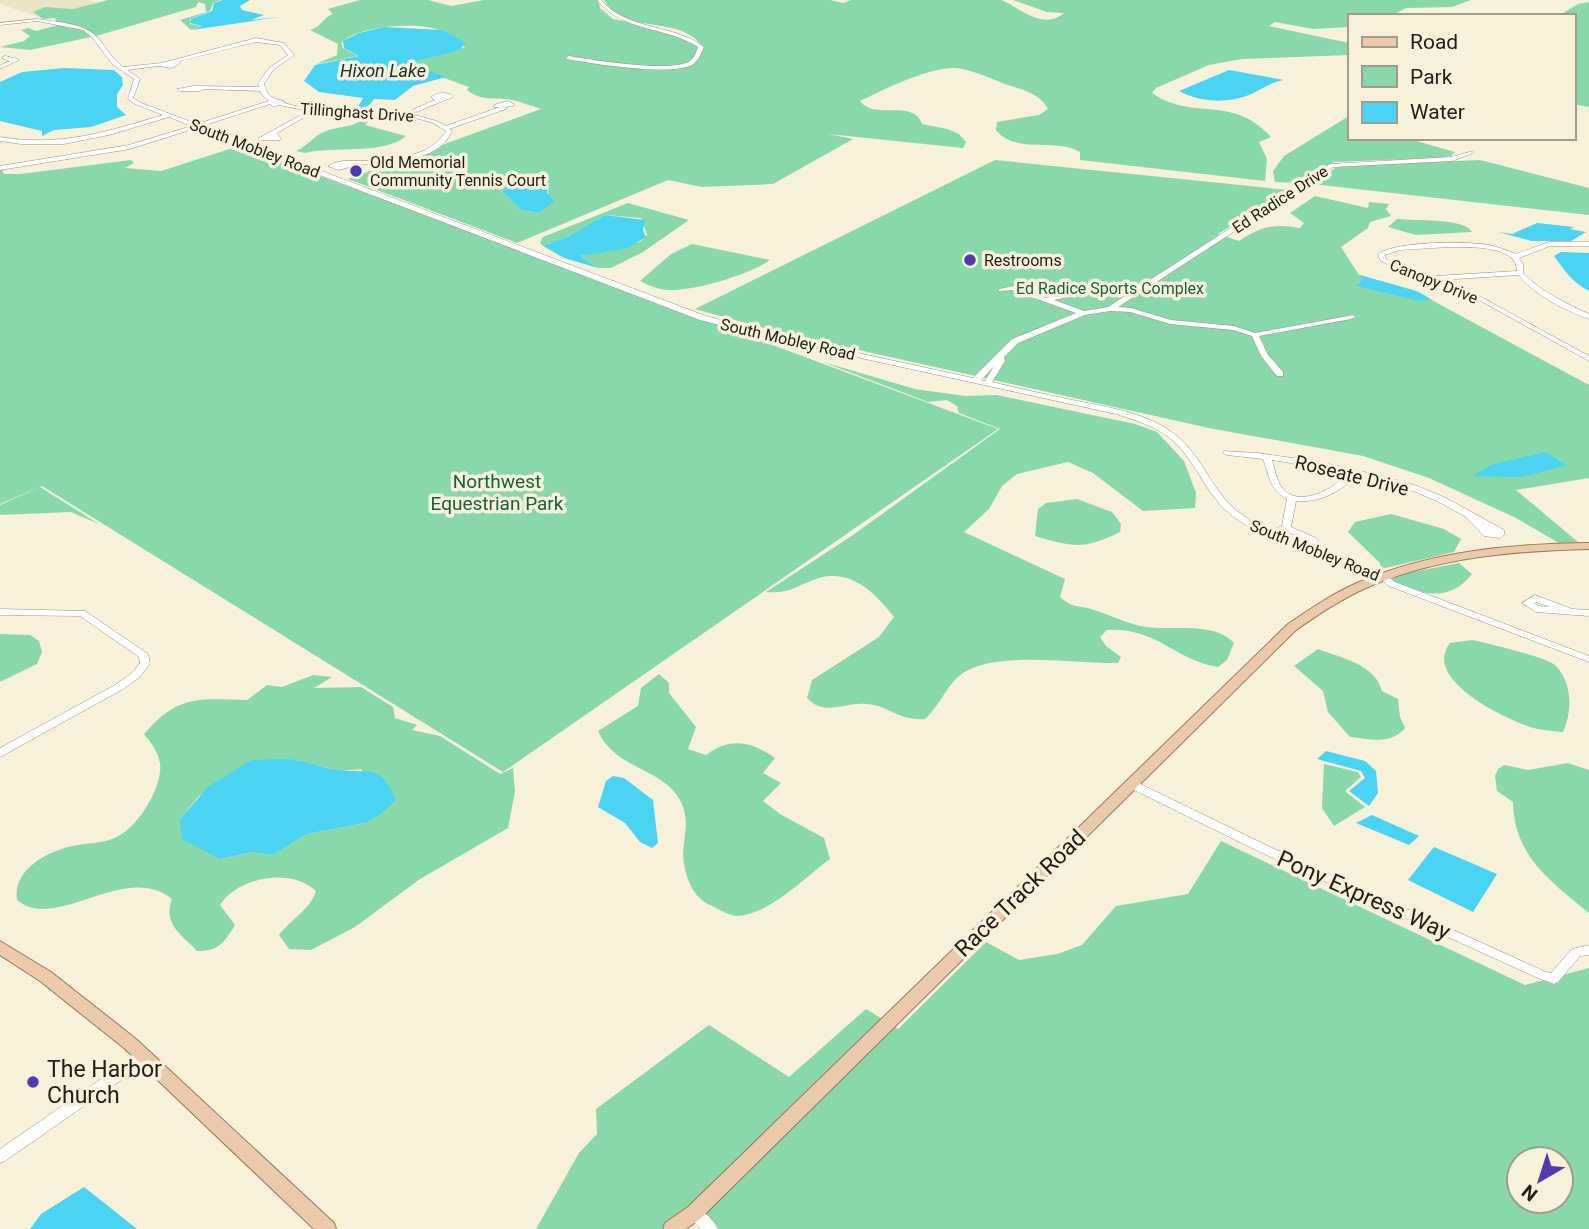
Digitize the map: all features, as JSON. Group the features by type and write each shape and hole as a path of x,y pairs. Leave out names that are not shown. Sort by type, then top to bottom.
{"main road":[{"name":"Race Track Road","path":"672,1229 694,1213 1292,627 1330,600 1382,576 1458,560 1584,550"},
{"path":"0,947 47,974 99,1014 327,1229"}],"street":[{"path":"569,58 669,68 686,66 696,60 701,47 678,33 615,19 600,0"},
{"name":"South Mobley Road","path":"0,24 37,20 78,26 90,32 121,69 137,79 138,83 130,94 132,100 703,318 774,337 976,380 1147,421 1164,430 1188,452 1225,508 1270,534 1589,659"},
{"path":"121,69 178,62 256,40 282,44 291,55 267,73 261,89 200,89"},
{"path":"0,67 16,61 5,58"},
{"name":"Tillinghast Drive","path":"261,89 276,103 312,111 407,113 428,117 449,131 447,137 431,148 396,160 352,165"},
{"path":"407,113 439,100"},
{"path":"0,168 114,150 276,103"},
{"path":"446,128 504,108"},
{"path":"275,134 312,111"},
{"path":"0,139 23,144 77,141 170,115"},
{"name":"Ed Radice Drive","path":"1110,309 1332,165 1458,158 1471,152"},
{"path":"1520,273 1520,264 1515,257 1549,244 1589,244"},
{"name":"Canopy Drive","path":"1515,257 1500,250 1471,246 1392,248 1381,254 1382,259 1392,265 1449,283 1589,359"},
{"path":"1436,278 1442,275 1520,273 1543,293 1589,317"},
{"path":"1449,283 1506,274"},
{"path":"1001,290 1013,288 1083,313"},
{"path":"1049,299 1070,295"},
{"path":"1064,320 1071,316 1068,307"},
{"name":"Ed Radice Drive","path":"976,380 1015,341 1083,313 1110,309 1131,310 1170,321 1234,328 1255,335"},
{"path":"1280,374 1265,356 1255,335 1351,317"},
{"path":"988,383 1001,361 1000,357"},
{"name":"Roseate Drive","path":"1227,453 1353,472 1411,489 1472,517"},
{"path":"1266,457 1280,491 1292,498 1311,498 1331,491 1347,484 1353,472"},
{"path":"1286,528 1292,498"},
{"path":"1270,534 1286,528 1313,540 1308,548"},
{"path":"1569,611 1589,613"},
{"path":"0,612 82,613 144,656 145,663 136,675 119,687 0,752"},
{"name":"Pony Express Way","path":"1132,784 1264,849 1542,975 1554,979 1576,952 1589,950"},
{"path":"0,1157 145,1056"},
{"path":"694,1213 711,1229"}],"shaded area":[{"path":"0,0 88,0 97,3 73,9 45,7 34,12 42,18 0,4"}],"green space":[{"path":"108,0 221,0 213,3 210,11 190,19 190,24 201,26 191,30 180,20 206,12 205,4 198,2 196,7 96,36 80,26 56,21 55,18 43,19 33,12 45,7 73,9"},
{"path":"360,0 428,0 451,6 484,0 598,0 600,8 613,19 666,30 701,45 679,30 624,18 613,11 604,0 830,0 843,3 851,0 1002,0 1032,16 1048,20 1064,13 1047,12 1013,0 1471,0 1452,7 1406,8 1395,14 1348,14 1348,27 1313,29 1275,22 1269,26 1348,43 1348,55 1242,59 1209,65 1156,88 1152,93 1167,101 1182,106 1227,111 1256,124 1271,137 1259,142 1267,159 1265,181 1080,160 1080,152 1070,148 1014,142 1004,138 996,130 997,122 1039,115 1048,109 1045,104 1031,93 982,75 963,69 946,68 907,80 860,101 875,109 911,112 922,124 959,134 966,142 963,148 828,134 853,139 773,184 702,187 668,180 517,243 348,179 541,109 512,100 478,96 467,90 469,87 414,67 411,63 465,47 448,34 432,28 405,26 361,32 341,43 343,48 358,56 316,64 337,55 338,44 310,30 333,14 328,9","holes":["537,184 549,188 545,207 539,213 521,210 502,191 508,185"]},
{"path":"1589,2 1589,107 1575,104 1575,14 1561,14 1578,4"},
{"path":"58,25 86,31 91,37 30,50 0,47 24,41 30,36 21,30 28,28 36,31"},
{"path":"366,116 373,116 365,125 406,136 397,142 372,148 305,153 296,151 320,134 352,125"},
{"path":"1348,117 1348,140 1413,140 1455,152 1451,156 1436,158 1334,162 1297,183 1275,182 1273,171 1284,156"},
{"name":"Northwest Equestrian Park","path":"239,146 998,429 503,772 42,486 0,504 0,169 6,168 2,171 4,174 20,174 131,160 134,163 125,168 161,171"},
{"name":"Ed Radice Sports Complex","path":"995,160 1288,190 1218,234 1239,241 1268,227 1300,228 1304,223 1290,213 1315,196 1368,208 1369,202 1389,204 1386,209 1391,216 1370,222 1368,228 1341,247 1359,275 1413,290 1589,385 1589,478 1516,490 1578,542 1559,543 1516,518 1429,478 1363,456 1209,428 778,332 695,309"},
{"path":"1480,160 1589,188 1589,215 1312,184 1338,166"},
{"path":"628,203 689,220 643,252 611,268 598,268 580,256 640,242 647,235 641,218 605,215 567,237 543,246 540,243 543,237"},
{"path":"1397,219 1450,222 1460,224 1472,232 1416,235 1388,227"},
{"path":"692,244 770,260 735,277 690,288 666,290 640,281 671,254"},
{"path":"823,362 915,389 965,396 997,395 1135,424 1157,432 1184,461 1196,493 1195,508 1143,511 1093,473 1068,462 1017,474 1002,486 989,509 964,532 1065,579 1060,597 1073,605 1140,626 1215,631 1234,643 1227,660 1218,667 1203,664 1140,634 1107,630 1100,637 1106,646 1121,657 1118,663 1016,660 978,666 957,678 925,719 907,718 874,705 828,708 814,704 807,698 812,680 879,637 894,617 871,592 842,577 819,578 788,590 766,592 853,535 1000,429 959,413 957,406 947,400 928,402"},
{"path":"40,487 99,524 71,512 0,515 0,505"},
{"path":"1077,499 1112,512 1121,524 1120,532 1097,542 1078,545 1035,536 1038,509 1046,503"},
{"path":"1391,514 1444,529 1461,539 1454,552 1381,569 1380,563 1348,532 1355,522"},
{"path":"1459,563 1472,574 1463,583 1444,593 1424,592 1391,580 1402,574"},
{"path":"0,634 30,635 39,641 42,652 37,664 0,682"},
{"path":"1473,640 1530,655 1556,666 1566,681 1569,698 1568,716 1563,732 1534,728 1517,722 1485,706 1456,683 1447,670 1444,657 1450,643"},
{"path":"1318,649 1356,663 1372,674 1382,691 1398,699 1400,717 1405,728 1387,739 1350,737 1328,712 1323,691 1294,666"},
{"path":"659,674 669,683 669,693 696,727 688,749 706,755 724,745 741,743 758,748 775,758 763,773 781,783 763,801 780,814 824,838 830,859 775,902 750,914 734,916 706,903 696,894 684,864 686,818 681,802 664,782 616,754 598,731 638,706 641,688"},
{"path":"313,675 332,677 314,688 361,687 393,707 395,718 417,725 412,730 440,736 500,774 513,768 515,792 508,828 420,879 355,927 311,950 289,949 279,935 305,909 316,891 293,879 265,878 228,895 220,905 235,925 220,945 204,951 197,951 171,922 172,899 153,889 112,891 51,908 33,908 17,900 20,880 40,859 68,847 114,838 134,824 151,799 160,772 158,756 144,734 156,721 179,705 190,702 215,699 247,700 267,685 282,687","holes":["251,760 297,760 339,771 362,769 365,823 307,834 273,855 253,852 220,859 180,819 199,796"]},
{"path":"1568,763 1589,770 1589,913 1561,890 1527,853 1515,821 1513,802 1497,791 1495,776 1498,769 1504,765 1528,770"},
{"path":"1324,764 1358,772 1361,777 1345,791 1365,807 1334,826 1322,808"},
{"path":"1221,841 1525,985 1589,968 1589,1229 719,1229 701,1212 891,1025 898,1029 986,942 1019,960 1057,954 1082,945 1116,906 1188,894"},
{"path":"866,1009 884,1020 690,1210 663,1229 536,1229 579,1153 597,1134 596,1109 709,1025 789,1077"}],"water":[{"path":"223,0 250,0 240,6 242,10 264,15 251,20 279,17 192,30 202,26 190,23 191,19 212,11 214,3"},
{"name":"Hixon Lake","path":"384,27 442,30 466,43 459,50 410,63 446,77 413,86 395,100 374,99 365,111 356,111 363,98 319,92 304,81 315,65 359,56 344,48 343,41 359,33"},
{"path":"64,68 114,70 122,77 123,85 117,94 117,107 126,115 91,127 54,130 42,136 42,131 0,121 0,82 22,72"},
{"path":"1229,70 1284,80 1232,100 1204,99 1179,91"},
{"path":"549,181 547,193 554,201 539,213 521,210 502,191 508,185 527,187"},
{"path":"605,215 645,220 643,230 646,237 628,248 580,256 598,268 564,258 543,246 567,237"},
{"path":"1537,223 1574,227 1570,229 1586,232 1571,241 1532,241 1498,232 1512,234"},
{"path":"1561,252 1589,253 1589,291 1573,280 1554,256"},
{"path":"1360,275 1419,292 1432,300 1415,300 1357,286 1362,280"},
{"path":"1545,452 1567,465 1522,477 1472,476 1491,465"},
{"path":"1326,751 1365,761 1376,771 1378,793 1369,806 1349,791 1365,778 1361,771 1317,759"},
{"path":"251,760 295,760 333,769 366,771 385,780 396,800 381,814 365,823 307,834 273,855 253,852 220,859 182,839 180,819 208,787"},
{"path":"613,776 624,778 653,800 658,843 652,848 640,842 625,823 598,807 606,781"},
{"path":"1372,815 1419,836 1409,845 1356,823"},
{"path":"1434,847 1497,874 1473,912 1408,880"},
{"path":"84,1187 137,1229 30,1229 41,1214"}],"place":[{"name":"Old Memorial Community Tennis Court","path":"356,171"},
{"name":"Restrooms","path":"970,260"},
{"name":"The Harbor Church","path":"33,1082"}]}
